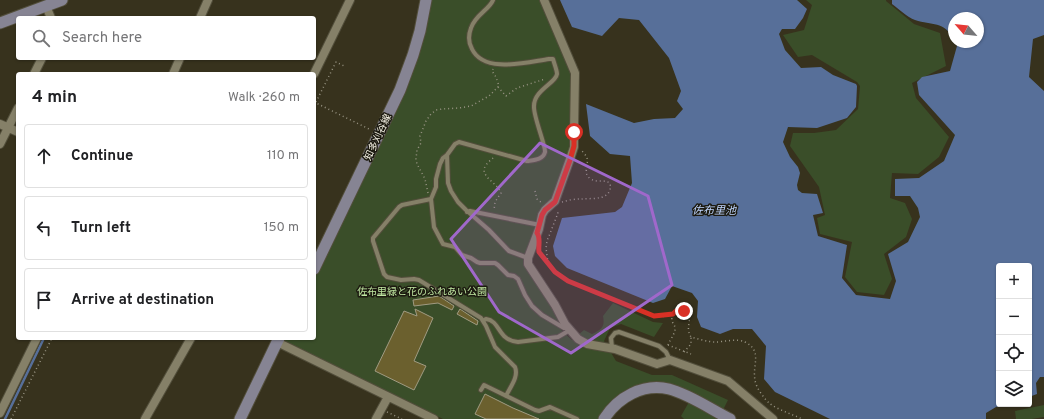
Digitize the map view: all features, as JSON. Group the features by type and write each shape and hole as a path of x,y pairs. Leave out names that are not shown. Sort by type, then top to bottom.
{"street":[{"path":"19,16 62,0"},
{"path":"201,16 208,0"},
{"path":"315,72 350,0"},
{"name":"知多刈谷線","path":"316,265 400,90 420,31 426,0"},
{"path":"544,0 575,73 574,144 555,202 545,210 528,258 528,264 569,329 578,339 587,344 612,348 657,364 670,360 728,381 773,419"},
{"path":"46,6 50,16"},
{"path":"0,23 16,17"},
{"path":"35,72 41,60"},
{"path":"174,72 179,60"},
{"path":"0,144 16,112"},
{"path":"0,124 16,131"},
{"path":"0,413 35,340"},
{"path":"145,419 190,340"},
{"path":"240,419 278,340 434,419"},
{"path":"604,419 613,406 630,394 638,391 661,388 684,395 730,419"},
{"path":"376,419 388,397"}],"lane":[{"path":"493,0 473,24 469,37 469,43 478,58 487,63 499,64 524,63 553,59 557,75 555,79 537,96 533,106 545,152 541,158 527,161 459,142 455,144 440,164 436,179 436,187 430,199 434,227 443,244 455,247 462,254 480,264 494,263 508,275 514,276 518,279 524,296 532,306 542,315 559,326 569,329"},
{"path":"447,155 448,183 458,202 467,212 489,230 509,251 528,258"},
{"path":"430,199 399,207 373,238 384,274 390,279 419,280 472,311 483,321 495,346 515,367 516,376 506,396"},
{"path":"467,212 470,211 540,225"},
{"path":"483,321 486,319 492,321 503,336 512,342 558,337 569,329"},
{"path":"612,348 611,338 615,333 619,332 658,346 663,349 670,360"},
{"path":"481,390 484,385 535,410 539,411 550,407 577,419"}],"path":[{"path":"316,100 336,62 346,66"},
{"path":"499,64 492,71 498,81 498,87 506,96 517,88 551,77"},
{"path":"430,199 425,179 416,159 420,136 431,114 436,110 471,106 489,96 498,87"},
{"path":"316,102 379,134"},
{"path":"555,202 558,203 568,200 599,198 609,192 610,183 605,180 595,181 589,178 585,171 587,160 586,156 578,146 574,144"},
{"path":"493,216 494,204 501,193 496,184 486,177 484,171 485,167 492,160 496,152"},
{"path":"538,247 539,252 552,269 560,277 568,281 646,314 661,317 673,314 676,311 684,311 688,314 688,329 691,337 691,344 684,352"},
{"path":"668,345 675,331 675,327 671,320 673,314"},
{"path":"691,337 713,342 742,340 748,343 754,349 756,356 755,380 758,389 768,402 802,419"},
{"path":"11,419 51,340"},
{"path":"382,408 402,419"}],"highlighted area":[{"path":"540,143 648,196 672,285 571,353 499,312 451,239"}],"green space":[{"name":"佐布里緑と花のふれあい公園","path":"426,0 544,0 575,73 574,132 555,201 541,210 526,254 560,323 562,331 572,340 584,330 592,334 600,329 604,323 603,316 613,303 653,322 663,323 654,337 621,324 610,328 604,341 616,361 652,375 672,375 728,400 719,418 721,419 684,419 681,416 693,395 643,384 626,390 617,397 605,408 599,419 443,419 291,346 282,340 316,340 316,265 400,90"},
{"path":"806,0 886,0 914,24 940,33 946,66 912,83 916,98 949,137 939,157 918,174 892,173 890,198 905,203 912,219 906,237 884,254 892,279 884,295 857,292 845,277 852,242 820,234 817,218 825,215 819,187 790,146 793,133 814,133 836,130 858,109 860,86 857,82 812,55 798,57 783,35 804,30 812,5"},
{"path":"1044,405 1044,417 1016,419 1015,411"}],"water":[{"name":"佐布里池","path":"560,0 797,0 807,9 803,18 795,29 782,29 779,34 785,50 801,68 821,67 833,75 856,84 856,107 847,118 817,128 788,127 783,142 800,173 797,185 798,190 802,193 817,194 823,213 813,215 818,236 847,245 842,278 856,295 890,299 896,281 888,254 908,242 920,217 918,208 910,196 895,196 895,179 919,178 944,161 955,135 919,95 917,82 922,77 950,71 956,48 984,48 984,12 948,12 948,32 942,26 921,22 909,17 892,4 892,0 1044,0 1044,35 1033,39 1029,77 1044,91 1044,377 1040,377 1036,383 1037,394 1032,396 1032,263 996,263 996,407 986,413 986,419 830,419 775,392 764,379 766,346 752,329 733,329 720,334 701,327 697,317 698,301 692,293 672,286 665,299 653,303 567,268 555,256 553,246 562,218 615,212 622,207 632,183 630,156 610,154 590,136 586,104 634,123 654,119 675,118 683,109 677,101 681,91 669,58 639,20 619,18 602,36 572,27"}],"building":[{"path":"439,296 454,306 452,310 438,303 414,306 413,300"},
{"path":"415,309 433,318 414,361 426,366 414,390 375,371 404,311 417,316"},
{"path":"460,309 478,321 477,325 457,314"},
{"path":"485,394 539,419 486,419 475,414"}],"waterway":[{"path":"5,419 43,340"}],"route":[{"path":"574,132 574,146 555,202 552,203 542,215 537,233 540,237 538,247 539,252 560,277 646,314 661,317 673,314 676,311 684,311"}]}
